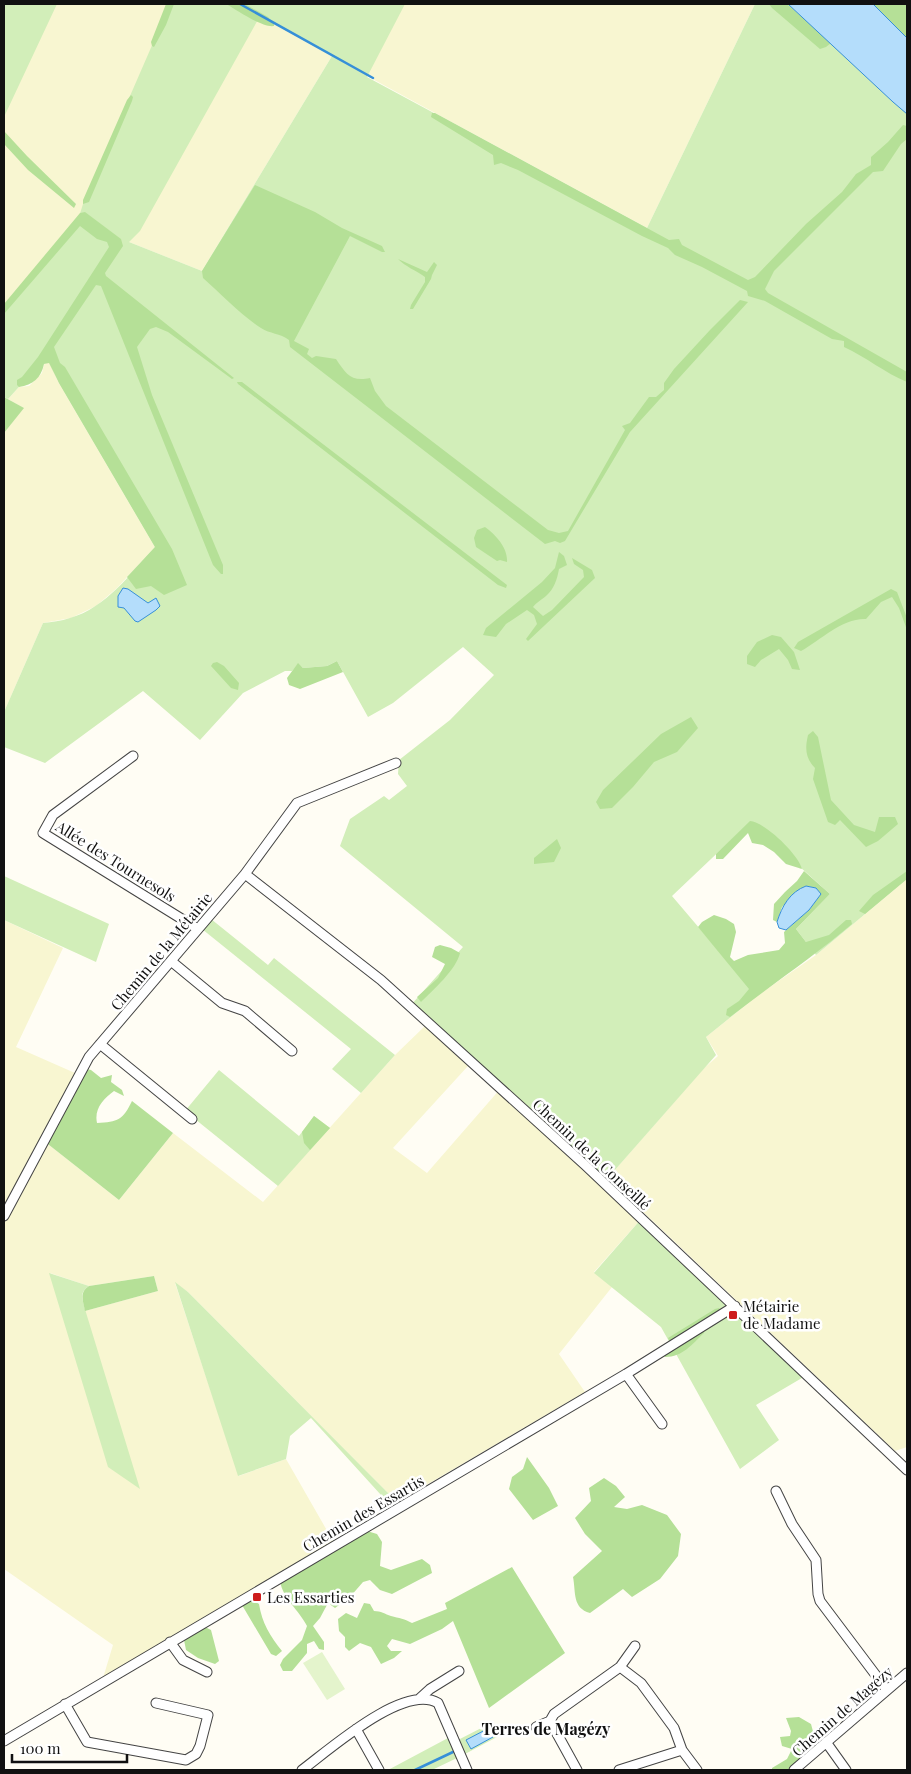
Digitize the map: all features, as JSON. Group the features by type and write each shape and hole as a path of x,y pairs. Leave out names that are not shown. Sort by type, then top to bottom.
{"street":[{"name":"Allée des Tournesols","path":"133,756 53,814 43,833 198,929"},
{"name":"Chemin de la Métairie","path":"4,1216 89,1057 245,874 298,803 396,762"},
{"name":"Chemin de la Conseillé","path":"245,874 381,980 586,1165 907,1470"},
{"path":"171,961 222,1004 245,1010 292,1051"},
{"path":"100,1044 192,1120"},
{"name":"Chemin des Essartis","path":"4,1741 626,1374 735,1306"},
{"path":"626,1374 662,1424"},
{"path":"776,1491 792,1524 816,1560 820,1601 887,1690"},
{"path":"170,1642 183,1660 207,1672"},
{"path":"536,1727 550,1721 554,1714 620,1667 634,1646"},
{"path":"620,1667 641,1683 674,1728 682,1750 697,1770"},
{"path":"419,1699 430,1689 459,1671"},
{"name":"Chemin de Magézy","path":"794,1770 907,1673"},
{"path":"302,1770 356,1729 390,1708 419,1699 432,1699 438,1703 467,1770"},
{"path":"65,1704 87,1742 186,1760 196,1754 208,1715 156,1703"},
{"path":"550,1721 577,1770"},
{"path":"356,1729 379,1770"},
{"path":"826,1742 846,1770"},
{"path":"619,1770 682,1750"}],"shaded area":[{"path":"4,4 755,4 647,228 332,56 202,271 129,242 4,307"},
{"path":"49,362 59,383 155,547 117,588 96,606 71,618 43,623 4,712 4,433 23,408 8,399 19,387 29,386 42,373 44,364"},
{"path":"907,879 907,1447 895,1451 637,1206 635,1193 621,1192 607,1179 703,1069 718,1056 706,1037 757,996 816,955"},
{"path":"4,920 63,948 16,1047 75,1073 4,1207"},
{"path":"425,1026 468,1066 393,1148 427,1173 501,1088 642,1218 594,1272 612,1287 559,1354 585,1392 397,1502 188,1292 175,1283 239,1476 286,1459 333,1541 103,1678 113,1645 4,1569 4,1222 44,1141 119,1200 173,1133 263,1202 395,1055","holes":["50,1273 89,1286 154,1276 158,1291 85,1311"]}],"green space":[{"path":"4,4 57,4 4,117"},
{"path":"166,4 174,4 166,25 154,47 151,42"},
{"path":"170,4 405,4 367,77 647,228 755,4 819,4 907,81 907,879 816,955 796,929 830,894 750,822 672,896 757,996 706,1037 716,1055 607,1179 410,1006 463,947 340,846 350,819 384,796 389,800 407,786 398,774 399,760 450,720 494,675 463,647 393,703 368,717 337,661 327,666 303,668 298,664 292,671 285,671 243,693 200,740 143,691 45,763 4,747 4,712 43,623 70,618 95,606 117,588 155,547 59,383 48,355 8,399 4,397 4,307 78,220 83,204","holes":["260,16 332,56 202,271 129,242 140,231"]},
{"path":"226,4 245,4 268,17 274,26 256,22"},
{"path":"769,4 787,4 831,43 820,49"},
{"path":"873,4 907,4 907,38"},
{"path":"131,95 133,97 132,101 89,202 83,204 83,200 127,100"},
{"path":"432,113 669,240 679,239 682,245 748,280 755,277 806,224 842,192 856,174 871,165 871,157 903,125 907,126 907,139 901,144 883,171 873,172 774,271 765,289 768,293 907,372 907,382 844,347 844,341 832,339 765,301 748,296 747,291 675,255 668,248 518,170 501,163 494,165 493,155 431,117"},
{"path":"4,131 76,204 74,208 28,170 4,144"},
{"path":"255,185 315,212 342,228 382,246 385,252 350,236 294,341 309,349 307,354 312,358 316,356 336,359 350,376 358,379 370,378 375,391 386,406 548,530 559,533 568,531 625,430 622,426 630,423 649,397 656,397 664,390 664,383 674,369 740,300 748,302 630,432 565,541 545,544 290,347 289,340 264,330 254,323 203,278 202,271"},
{"path":"85,212 121,239 123,246 105,273 106,276 234,378 232,379 168,332 156,327 150,329 137,347 152,395 223,565 223,574 221,574 213,565 101,286 96,285 54,347 60,363 65,367 172,549 187,585 164,595 151,586 136,589 127,577 155,547 49,363 44,364 41,373 32,383 19,387 17,385 17,380 22,377 38,357 109,247 107,242 97,239 80,226 4,314 4,304 80,213"},
{"path":"398,259 427,272 434,262 437,265 413,309 410,309 411,305 425,282 425,277"},
{"path":"237,382 242,382 507,585 506,588 498,585"},
{"path":"4,397 24,408 4,433"},
{"path":"485,527 500,542 506,552 507,562 497,561 476,547 474,538 477,530"},
{"path":"559,552 564,556 567,565 559,569 551,590 533,607 543,616 552,610 584,577 583,570 574,564 572,558 592,570 595,578 528,641 526,639 537,624 534,615 527,610 506,624 496,637 483,635 486,628 542,582 555,568"},
{"path":"891,589 897,592 907,618 907,630 899,608 892,597 881,602 866,619 849,622 840,626 801,651 794,648 798,642"},
{"path":"772,635 781,637 794,652 800,670 792,669 788,660 779,649 761,660 755,667 747,664 747,656 757,642"},
{"path":"337,661 343,672 300,689 289,685 287,678 298,663 303,668 327,666"},
{"path":"217,662 224,666 239,683 238,690 231,688 211,666"},
{"path":"691,717 698,728 677,752 654,762 612,808 600,809 596,802 603,790 661,734"},
{"path":"813,731 818,737 831,800 854,825 875,832 879,817 895,817 898,824 878,841 866,847 840,820 835,825 828,822 813,779 815,768 809,760 807,753 808,735"},
{"path":"750,821 764,827 781,840 795,856 802,869 786,864 774,852 763,845 752,843 748,833 723,859 716,859 716,854"},
{"path":"557,839 561,848 554,862 534,864 534,858"},
{"path":"804,871 830,894 796,929 806,942 829,935 846,920 851,920 852,924 730,1017 726,1015 727,1009 739,1001 749,989 698,927 702,922 714,915 734,924 736,932 730,957 734,961 748,955 779,950 785,943 784,932 809,910 821,894 816,888 806,886 782,907 777,922 773,920 774,904 797,881"},
{"path":"907,871 907,879 865,914 859,911 873,895"},
{"path":"4,876 109,924 96,962 4,920"},
{"path":"211,919 268,965 274,958 395,1055 361,1093 332,1069 351,1049 202,929"},
{"path":"440,945 460,953 458,959 438,986 421,1002 417,997 438,978 445,964 432,957 435,947"},
{"path":"83,1068 91,1070 101,1078 112,1075 111,1082 122,1090 124,1096 114,1091 106,1097 98,1109 97,1123 119,1119 126,1112 132,1101 173,1133 119,1200 44,1141"},
{"path":"219,1070 299,1136 314,1116 330,1128 278,1186 185,1111"},
{"path":"314,1116 330,1128 310,1150 304,1143 302,1132"},
{"path":"642,1218 807,1375 756,1405 779,1440 740,1469 661,1327 594,1273"},
{"path":"49,1273 89,1286 82,1297 84,1306 140,1489 108,1467"},
{"path":"154,1276 158,1291 85,1311 83,1294 89,1286"},
{"path":"175,1282 188,1292 397,1502 391,1506 311,1418 290,1436 286,1459 238,1476"},
{"path":"719,1308 723,1313 704,1325 704,1333 691,1345 677,1355 665,1357 661,1352 671,1345 668,1338"},
{"path":"527,1457 549,1488 558,1506 533,1520 509,1489 512,1477 523,1469"},
{"path":"604,1478 616,1486 625,1497 614,1507 627,1509 642,1505 667,1515 681,1534 678,1556 660,1579 632,1597 623,1589 590,1613 580,1607 576,1599 573,1577 602,1551 585,1534 575,1518 591,1501 589,1488"},
{"path":"357,1528 377,1534 382,1542 380,1566 391,1570 422,1559 430,1565 432,1573 392,1594 380,1590 370,1580 363,1582 350,1597 335,1608 328,1603 313,1626 324,1642 324,1650 319,1649 314,1641 307,1644 307,1653 292,1671 283,1671 280,1665 283,1659 302,1640 307,1626 284,1593 280,1581 325,1551 333,1541"},
{"path":"512,1567 565,1653 489,1708 453,1621 442,1629 410,1644 392,1639 387,1646 391,1651 402,1651 394,1658 381,1664 371,1647 360,1643 349,1651 345,1647 345,1637 339,1631 338,1619 346,1613 357,1618 364,1603 370,1604 374,1611 412,1623 447,1609 445,1603"},
{"path":"248,1601 254,1601 259,1604 267,1629 282,1651 276,1656 271,1654 242,1605"},
{"path":"203,1626 211,1630 219,1661 215,1664 198,1658 186,1650 183,1635"},
{"path":"322,1652 345,1689 327,1700 303,1663"},
{"path":"799,1717 811,1724 818,1750 794,1770 772,1770 772,1768 787,1759 792,1749 782,1746 780,1737 790,1736 791,1731 786,1718"},
{"path":"491,1723 497,1737 465,1754 458,1740"},
{"path":"448,1738 457,1758 432,1770 388,1770"}],"water":[{"path":"788,4 873,4 907,38 907,114 893,102"},
{"path":"123,588 128,589 148,603 156,598 160,606 138,622 135,621 124,608 118,607 118,596"},
{"path":"806,886 816,888 821,894 809,910 786,930 779,928 777,922 784,905 795,892"},
{"path":"489,1728 493,1737 471,1749 466,1740"}],"waterway":[{"path":"240,4 373,78"},
{"path":"415,1770 453,1752"}],"place":[{"name":"Métairie de Madame","path":"733,1315"},
{"name":"Les Essarties","path":"257,1597"}],"district":[{"name":"Terres de Magézy","path":"546,1728"}]}
